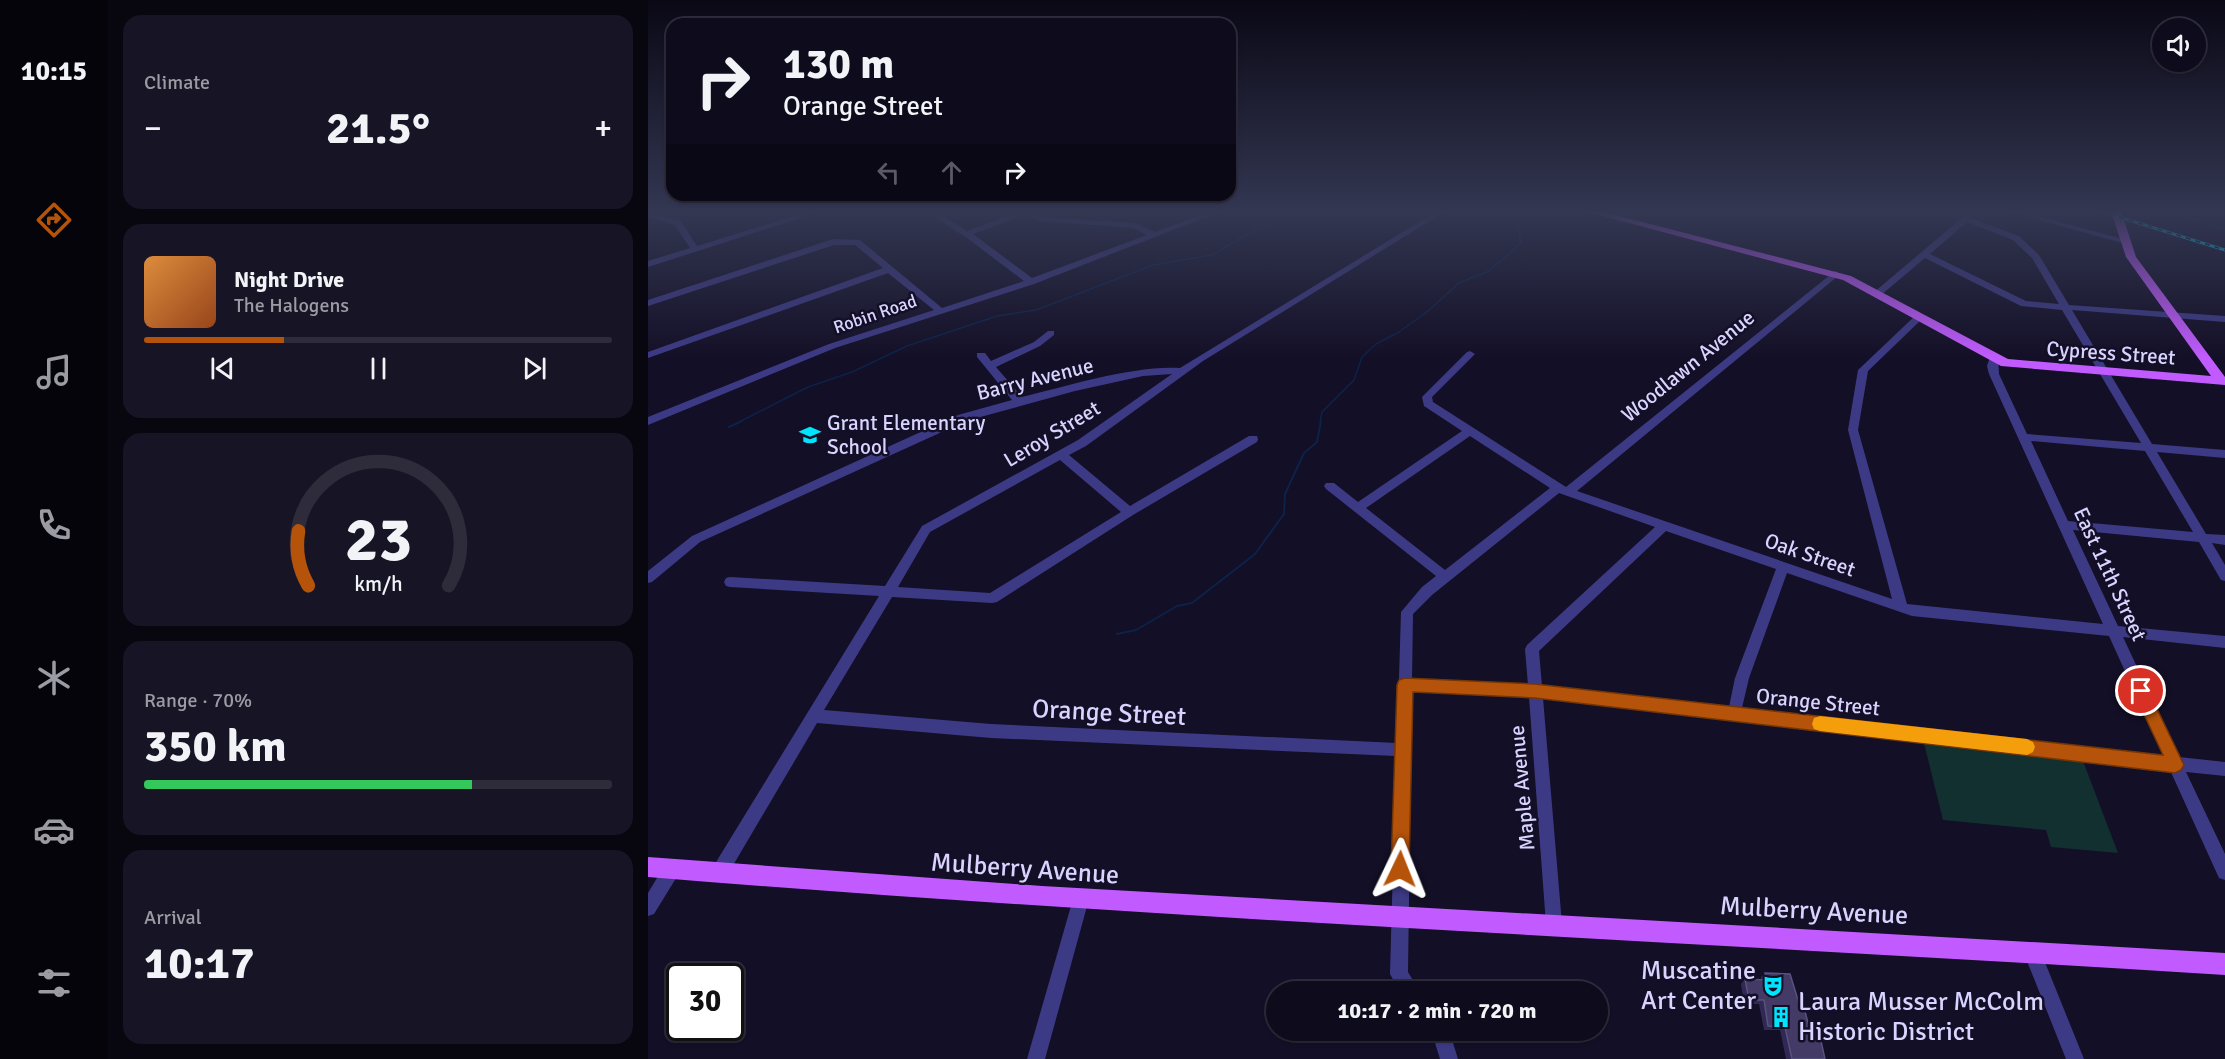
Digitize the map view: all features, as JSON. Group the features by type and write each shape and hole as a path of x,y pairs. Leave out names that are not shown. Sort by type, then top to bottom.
{"main road":[{"name":"Cypress Street","path":"1782,260 1835,274 1878,292 1994,358 2026,366 2224,383"},
{"path":"2134,260 2224,383"},
{"name":"Mulberry Avenue","path":"648,867 1081,899 2032,951 2225,964"}],"street":[{"path":"648,303 778,260"},
{"path":"879,260 939,310"},
{"path":"1002,260 1032,282"},
{"name":"Robin Road","path":"648,421 784,364 939,310 1032,282 1088,260"},
{"name":"Leroy Street","path":"719,873 927,529 1062,455 1182,371 1362,260"},
{"path":"1878,292 1916,260"},
{"path":"1936,260 2019,303 2225,319"},
{"path":"2038,260 2225,576"},
{"path":"648,355 890,269"},
{"name":"Woodlawn Avenue","path":"1399,916 1402,750 1408,608 1563,490 1835,274"},
{"path":"1902,607 1853,430 1863,370 1920,316"},
{"path":"991,365 1037,344 1051,333"},
{"name":"Oak Street","path":"1470,354 1431,392 1426,401 1430,406 1563,490 1912,611 2225,642"},
{"path":"981,355 1019,401"},
{"name":"East 11th Street","path":"1994,358 1992,366 1994,374 2225,872"},
{"name":"Barry Avenue","path":"648,578 696,539 962,418 1019,401 1151,371 1182,371"},
{"path":"1359,507 1469,431"},
{"path":"2023,437 2225,454"},
{"path":"730,582 992,598 1129,512 1253,440"},
{"path":"1062,455 1129,512"},
{"path":"1330,486 1446,577"},
{"path":"2064,525 2225,540"},
{"name":"Maple Avenue","path":"1554,924 1531,654 1535,645 1663,526"},
{"path":"1734,714 1742,678 1783,567"},
{"name":"Orange Street","path":"1405,685 1535,691 2225,770"},
{"name":"Orange Street","path":"814,716 991,731 1402,750"},
{"path":"648,908 672,869"},
{"path":"1036,1059 1081,899"},
{"path":"1399,916 1399,974 1404,981"},
{"path":"2032,951 2075,1059"},
{"path":"1443,1041 1449,1059"}],"green space":[{"path":"1922,735 2080,753 2118,853 2051,847 2046,830 1943,820"}],"building":[{"name":"Laura Musser McColm Historic District","path":"1765,973 1790,974 1799,1003 1803,1003 1808,1023 1817,1023 1825,1059 1792,1059 1785,1027 1768,1026 1764,1000 1749,1000 1745,979 1767,980"}],"waterway":[{"path":"739,422 808,387 852,372 907,346 997,316 1036,310 1153,265 1180,260"},
{"path":"1320,422 1322,412 1354,380 1362,357 1376,344 1399,332 1428,311 1459,283 1489,271 1501,260"},
{"path":"729,427 742,421"},
{"path":"1117,634 1136,630 1177,606 1192,603 1255,554 1284,514 1285,494 1304,453 1317,442 1321,421"}],"slow traffic":[{"path":"1820,724 2027,747"}],"place":[{"name":"Grant Elementary School","path":"810,435"},
{"name":"Muscatine Art Center","path":"1773,986"},
{"name":"Laura Musser McColm Historic District","path":"1781,1017"}],"route":[{"path":"1400,869 1405,685 1535,691 2175,765 2141,691"}]}
